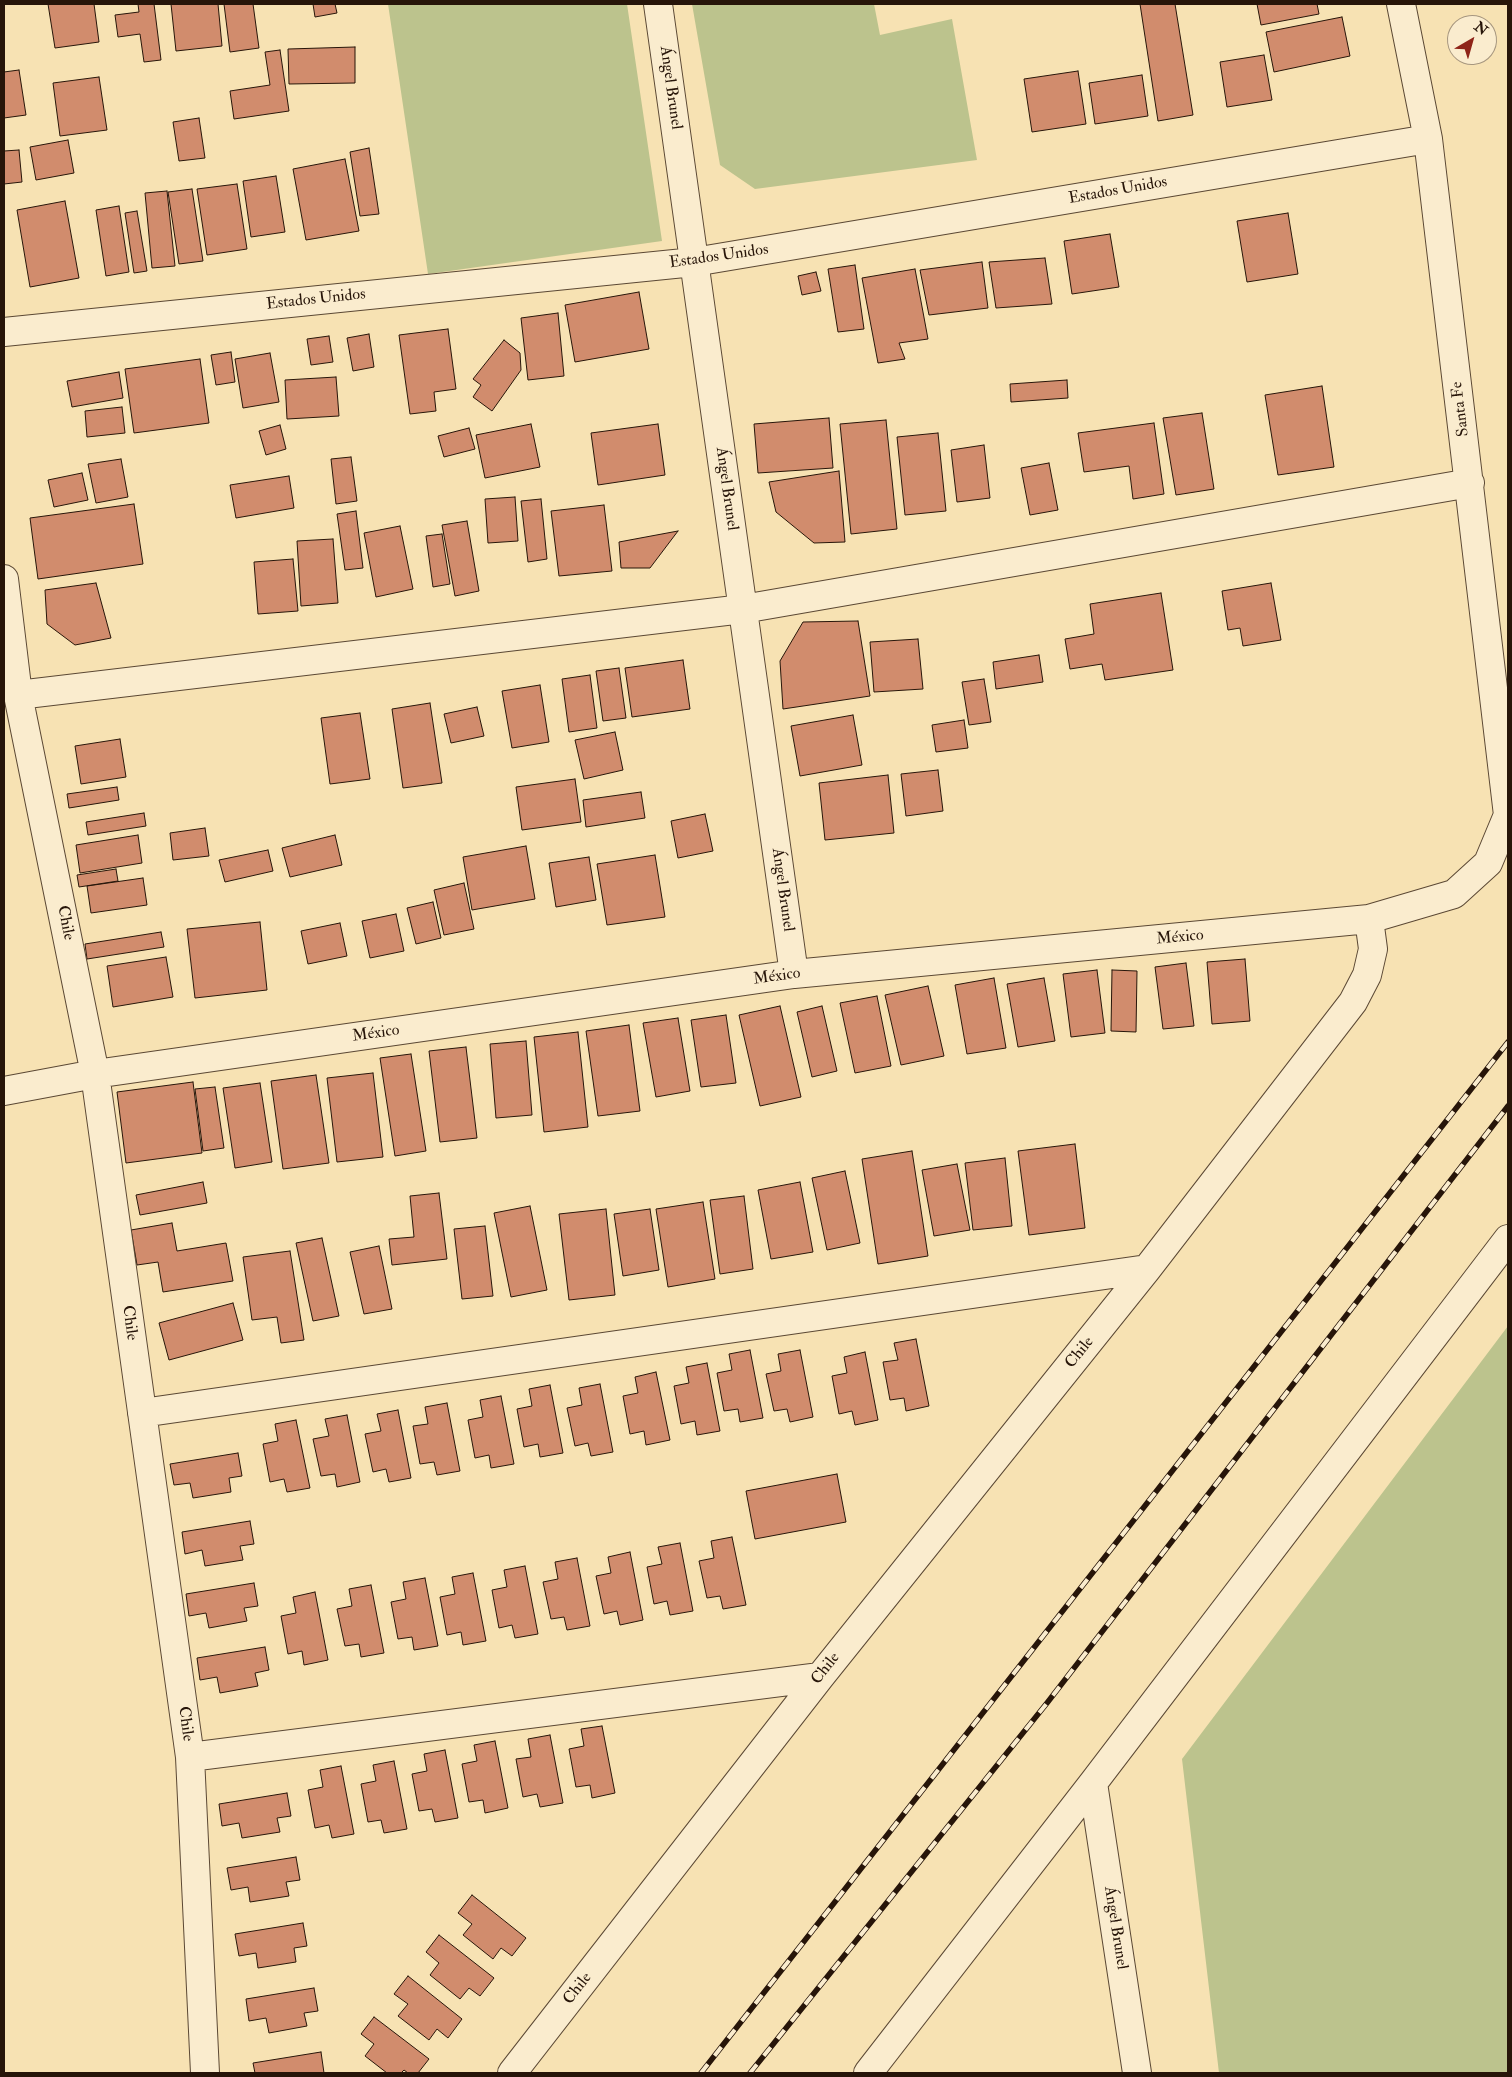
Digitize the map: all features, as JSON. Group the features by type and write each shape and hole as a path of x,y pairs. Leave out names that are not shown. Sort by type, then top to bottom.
{"street":[{"name":"Ángel Brunel","path":"658,4 794,974"},
{"name":"Santa Fe","path":"1401,4 1428,139 1508,816"},
{"name":"Estados Unidos","path":"4,332 694,262 1428,139"},
{"path":"18,695 743,609 1470,483"},
{"name":"Chile","path":"4,579 18,695 95,1074 190,1757 205,2073"},
{"name":"México","path":"4,1091 95,1074 794,974 1369,920 1454,894 1488,863 1508,816"},
{"name":"Chile","path":"512,2073 820,1677 1146,1269 1353,1002 1367,974 1373,949 1369,920"},
{"path":"868,2073 1093,1784 1508,1238"},
{"path":"142,1413 1146,1269"},
{"path":"190,1757 820,1677"},
{"name":"Ángel Brunel","path":"1093,1784 1137,2073"}],"green space":[{"path":"388,4 627,4 662,241 428,274"},
{"path":"692,4 874,4 880,35 952,19 977,160 755,189 720,165"},
{"path":"1508,1326 1508,2073 1219,2073 1182,1759"}],"building":[{"path":"48,4 94,4 99,42 55,48"},
{"path":"138,4 154,4 161,60 144,62 140,34 118,37 115,15 139,12"},
{"path":"171,4 218,4 222,46 176,51"},
{"path":"224,4 253,4 259,48 230,52"},
{"path":"313,4 335,4 337,13 315,17"},
{"path":"1140,4 1175,4 1193,115 1158,121"},
{"path":"1257,4 1317,4 1319,14 1261,25"},
{"path":"1342,17 1350,56 1274,72 1266,32"},
{"path":"355,47 355,83 289,84 288,49"},
{"path":"280,50 289,111 234,119 230,91 270,85 265,52"},
{"path":"1264,55 1272,100 1227,107 1220,62"},
{"path":"19,70 26,115 4,118 4,72"},
{"path":"1078,71 1086,124 1032,132 1024,79"},
{"path":"1142,75 1148,116 1095,124 1089,83"},
{"path":"99,77 107,130 60,136 53,83"},
{"path":"199,118 205,158 179,161 173,122"},
{"path":"68,140 74,173 36,180 30,147"},
{"path":"369,148 379,214 360,216 350,152"},
{"path":"19,150 22,182 4,184 4,151"},
{"path":"345,159 359,231 306,240 293,169"},
{"path":"276,176 285,232 251,237 243,181"},
{"path":"237,184 247,249 207,255 197,189"},
{"path":"192,189 203,261 179,264 168,192"},
{"path":"167,191 175,266 152,268 145,193"},
{"path":"65,201 79,278 30,287 17,210"},
{"path":"119,206 129,272 106,276 96,210"},
{"path":"137,211 147,271 134,273 125,213"},
{"path":"1288,213 1298,274 1247,282 1237,221"},
{"path":"1110,234 1119,287 1072,294 1064,241"},
{"path":"1045,258 1052,304 996,308 989,262"},
{"path":"982,262 988,308 929,315 920,270"},
{"path":"855,265 864,329 838,332 828,269"},
{"path":"915,269 928,339 899,343 905,359 878,363 862,278"},
{"path":"816,272 821,291 802,295 798,276"},
{"path":"639,292 649,349 575,362 565,305"},
{"path":"558,313 564,376 528,380 521,318"},
{"path":"448,329 456,389 434,392 436,411 410,414 399,335"},
{"path":"369,334 374,367 353,371 347,338"},
{"path":"329,336 333,362 311,365 307,339"},
{"path":"504,340 520,353 521,370 492,411 473,397 481,385 473,379"},
{"path":"231,352 235,382 216,385 211,355"},
{"path":"270,353 279,402 243,408 235,359"},
{"path":"200,359 209,423 134,433 125,369"},
{"path":"119,372 123,398 72,407 67,381"},
{"path":"336,377 339,416 287,419 285,380"},
{"path":"1067,380 1068,398 1011,402 1010,384"},
{"path":"1322,386 1334,467 1278,475 1265,395"},
{"path":"122,407 125,433 87,437 85,411"},
{"path":"1202,413 1214,489 1176,495 1163,418"},
{"path":"829,418 833,468 758,473 754,424"},
{"path":"886,420 897,529 851,534 840,424"},
{"path":"1154,423 1164,494 1133,499 1129,466 1084,472 1078,433"},
{"path":"531,424 540,467 485,478 476,435"},
{"path":"658,424 665,475 598,485 591,433"},
{"path":"280,425 286,449 266,455 259,431"},
{"path":"469,428 475,449 444,457 438,436"},
{"path":"938,433 946,511 905,515 897,437"},
{"path":"984,445 990,498 957,502 951,450"},
{"path":"351,457 357,501 336,504 331,459"},
{"path":"121,459 128,497 96,503 88,464"},
{"path":"1049,463 1058,510 1030,515 1021,468"},
{"path":"839,471 845,542 814,543 776,512 769,482"},
{"path":"82,473 88,500 54,507 48,480"},
{"path":"289,476 294,508 236,518 230,485"},
{"path":"515,497 518,541 488,543 485,499"},
{"path":"541,499 547,559 528,562 521,501"},
{"path":"134,504 143,564 38,579 30,518"},
{"path":"604,505 612,571 559,576 551,511"},
{"path":"356,511 363,568 345,570 337,514"},
{"path":"467,521 479,591 455,596 442,525"},
{"path":"400,526 413,589 376,597 364,533"},
{"path":"678,531 650,568 621,568 619,542"},
{"path":"442,534 450,584 433,587 426,536"},
{"path":"333,539 338,603 301,606 297,541"},
{"path":"293,559 298,611 258,614 254,562"},
{"path":"96,583 111,638 75,645 47,624 45,590"},
{"path":"1271,583 1281,640 1243,646 1240,628 1228,630 1222,591"},
{"path":"1161,593 1173,670 1105,680 1102,664 1070,669 1065,639 1094,634 1090,604"},
{"path":"858,621 870,696 783,709 780,661 803,622"},
{"path":"918,639 923,689 874,692 870,642"},
{"path":"1039,655 1043,682 996,689 993,662"},
{"path":"683,660 690,709 632,717 625,668"},
{"path":"619,668 626,718 603,721 596,671"},
{"path":"590,675 597,728 569,732 562,679"},
{"path":"984,679 991,722 969,725 962,682"},
{"path":"540,685 549,742 512,748 502,691"},
{"path":"430,703 442,783 403,788 392,709"},
{"path":"477,707 484,736 451,743 444,714"},
{"path":"360,713 370,779 330,784 321,718"},
{"path":"853,715 862,765 800,776 791,726"},
{"path":"964,720 968,748 936,752 932,725"},
{"path":"615,732 623,770 584,779 575,740"},
{"path":"120,739 126,777 81,784 75,746"},
{"path":"938,770 943,811 906,816 901,774"},
{"path":"888,775 894,833 825,840 819,783"},
{"path":"575,779 581,822 522,830 516,787"},
{"path":"117,787 119,800 69,808 67,794"},
{"path":"641,792 645,818 586,827 583,800"},
{"path":"144,813 146,826 88,835 86,822"},
{"path":"705,814 713,851 678,858 671,821"},
{"path":"205,828 209,856 173,860 170,833"},
{"path":"138,835 142,863 80,873 76,845"},
{"path":"335,835 342,865 290,877 282,848"},
{"path":"526,846 535,899 472,910 463,857"},
{"path":"268,850 273,871 225,882 219,860"},
{"path":"655,855 665,917 607,925 597,864"},
{"path":"589,857 596,900 556,907 549,863"},
{"path":"116,869 118,881 79,887 77,875"},
{"path":"143,878 147,905 91,913 87,886"},
{"path":"464,883 474,929 444,935 434,890"},
{"path":"433,902 441,938 416,944 407,908"},
{"path":"396,914 404,951 370,958 362,921"},
{"path":"260,922 267,990 195,998 187,929"},
{"path":"340,923 347,956 308,964 301,931"},
{"path":"161,932 164,947 87,959 85,944"},
{"path":"166,957 173,997 113,1007 107,966"},
{"path":"1245,959 1250,1021 1212,1024 1207,962"},
{"path":"1186,963 1194,1026 1163,1029 1155,967"},
{"path":"1097,970 1105,1033 1071,1037 1063,974"},
{"path":"1112,970 1137,971 1136,1032 1111,1031"},
{"path":"994,978 1006,1048 967,1054 955,985"},
{"path":"1044,978 1055,1041 1018,1047 1007,984"},
{"path":"928,986 944,1056 901,1065 885,995"},
{"path":"877,996 891,1066 855,1073 840,1003"},
{"path":"780,1006 801,1097 760,1106 739,1015"},
{"path":"822,1006 837,1071 812,1077 797,1012"},
{"path":"726,1015 736,1083 701,1087 691,1020"},
{"path":"678,1018 690,1091 656,1097 643,1023"},
{"path":"629,1025 640,1111 598,1116 586,1031"},
{"path":"578,1032 588,1127 544,1132 534,1037"},
{"path":"526,1041 532,1115 496,1118 490,1044"},
{"path":"466,1047 477,1138 440,1142 429,1051"},
{"path":"411,1054 426,1151 395,1156 380,1058"},
{"path":"373,1073 383,1157 337,1162 327,1078"},
{"path":"316,1075 329,1163 283,1169 271,1081"},
{"path":"193,1082 202,1153 126,1163 117,1092"},
{"path":"260,1083 272,1162 235,1168 223,1088"},
{"path":"215,1087 224,1148 203,1151 195,1089"},
{"path":"1075,1144 1085,1228 1029,1235 1018,1151"},
{"path":"912,1151 928,1256 878,1264 862,1159"},
{"path":"1005,1158 1012,1226 973,1230 965,1163"},
{"path":"957,1164 970,1230 934,1236 922,1170"},
{"path":"845,1171 860,1243 827,1250 812,1178"},
{"path":"203,1182 207,1203 140,1215 136,1195"},
{"path":"800,1182 813,1252 771,1259 758,1190"},
{"path":"439,1193 447,1259 392,1265 389,1239 414,1237 410,1196"},
{"path":"744,1196 753,1269 720,1274 710,1200"},
{"path":"703,1202 715,1279 668,1287 656,1209"},
{"path":"530,1206 547,1290 511,1297 494,1213"},
{"path":"606,1209 615,1295 569,1300 559,1214"},
{"path":"650,1209 659,1270 623,1276 614,1214"},
{"path":"172,1223 177,1251 226,1243 233,1281 163,1292 158,1262 137,1265 131,1230"},
{"path":"485,1226 493,1296 462,1299 454,1229"},
{"path":"322,1238 339,1316 313,1321 296,1243"},
{"path":"379,1246 392,1309 364,1314 350,1252"},
{"path":"290,1251 304,1340 281,1343 277,1317 252,1320 243,1257"},
{"path":"233,1303 243,1340 169,1360 159,1323"},
{"path":"916,1339 929,1406 906,1411 904,1398 890,1400 883,1362 898,1360 894,1343"},
{"path":"750,1350 763,1418 740,1422 738,1409 724,1411 717,1373 732,1370 729,1354"},
{"path":"800,1350 813,1417 790,1422 787,1409 774,1411 766,1374 781,1371 778,1354"},
{"path":"865,1352 878,1420 855,1425 852,1411 839,1414 832,1376 847,1373 844,1357"},
{"path":"707,1363 720,1431 697,1435 695,1421 681,1424 674,1386 689,1383 686,1367"},
{"path":"656,1372 670,1440 646,1445 644,1431 630,1434 623,1396 638,1393 635,1377"},
{"path":"600,1384 613,1452 591,1456 588,1443 575,1446 567,1408 582,1405 579,1388"},
{"path":"550,1385 563,1453 540,1457 538,1444 524,1447 517,1409 532,1406 529,1389"},
{"path":"501,1396 514,1464 491,1468 489,1455 475,1458 468,1420 483,1417 480,1400"},
{"path":"447,1403 460,1471 437,1475 434,1462 420,1464 413,1426 428,1424 425,1407"},
{"path":"398,1410 411,1478 389,1482 386,1469 373,1472 365,1434 381,1431 377,1414"},
{"path":"347,1415 360,1482 337,1487 335,1474 321,1476 313,1439 329,1436 325,1419"},
{"path":"296,1420 310,1488 287,1492 284,1479 270,1482 263,1444 278,1441 275,1424"},
{"path":"238,1453 242,1476 229,1478 231,1492 193,1498 190,1483 174,1485 170,1464"},
{"path":"837,1474 846,1522 755,1539 746,1491"},
{"path":"250,1521 254,1544 240,1546 243,1560 205,1566 202,1550 185,1554 182,1532"},
{"path":"732,1537 746,1605 723,1609 720,1596 707,1598 699,1561 714,1558 711,1541"},
{"path":"680,1543 693,1611 670,1615 667,1601 654,1604 647,1567 662,1564 658,1547"},
{"path":"630,1552 643,1620 620,1625 617,1611 604,1614 596,1576 611,1573 608,1557"},
{"path":"577,1558 590,1626 567,1630 564,1617 551,1619 543,1582 558,1579 555,1562"},
{"path":"525,1566 538,1634 515,1638 512,1625 499,1628 492,1590 507,1587 504,1570"},
{"path":"473,1573 486,1641 463,1645 461,1632 447,1635 440,1597 455,1594 452,1577"},
{"path":"425,1578 438,1646 414,1650 412,1637 398,1639 391,1602 406,1599 403,1582"},
{"path":"254,1583 258,1606 244,1608 247,1621 209,1628 206,1613 189,1616 186,1594"},
{"path":"371,1585 384,1653 361,1657 359,1644 345,1646 337,1609 352,1606 349,1589"},
{"path":"315,1592 328,1660 304,1665 302,1651 288,1654 281,1616 296,1613 293,1597"},
{"path":"265,1647 269,1670 255,1673 258,1686 220,1693 217,1677 200,1680 197,1658"},
{"path":"602,1726 615,1793 592,1798 590,1785 576,1787 569,1749 584,1746 581,1729"},
{"path":"550,1735 563,1803 540,1807 537,1794 523,1797 516,1759 531,1757 528,1739"},
{"path":"495,1741 508,1808 485,1813 483,1800 469,1802 462,1764 477,1761 474,1745"},
{"path":"445,1750 458,1818 435,1822 432,1809 419,1811 412,1774 427,1771 424,1754"},
{"path":"394,1761 407,1829 384,1833 381,1820 368,1822 361,1784 376,1781 373,1765"},
{"path":"341,1766 354,1834 332,1838 329,1825 315,1828 308,1790 323,1787 320,1770"},
{"path":"287,1793 291,1816 277,1818 280,1832 242,1838 239,1823 222,1826 219,1804"},
{"path":"296,1857 300,1880 286,1882 289,1896 250,1902 248,1887 231,1890 227,1868"},
{"path":"472,1895 526,1938 512,1956 501,1948 493,1959 463,1935 472,1924 458,1913"},
{"path":"303,1923 307,1946 294,1948 296,1962 258,1968 256,1953 239,1956 235,1934"},
{"path":"439,1935 494,1978 480,1996 469,1988 460,1999 430,1975 439,1963 426,1952"},
{"path":"408,1976 462,2019 448,2038 437,2029 429,2040 398,2016 408,2004 394,1994"},
{"path":"314,1988 318,2011 304,2013 307,2026 269,2033 266,2018 249,2021 246,1999"},
{"path":"374,2017 429,2059 418,2073 408,2073 404,2070 401,2073 387,2073 365,2056 374,2044 361,2034"},
{"path":"321,2052 324,2073 255,2073 253,2063"}],"railway":[{"path":"701,2073 1508,1042"},
{"path":"750,2073 1047,1703 1508,1106"}]}
